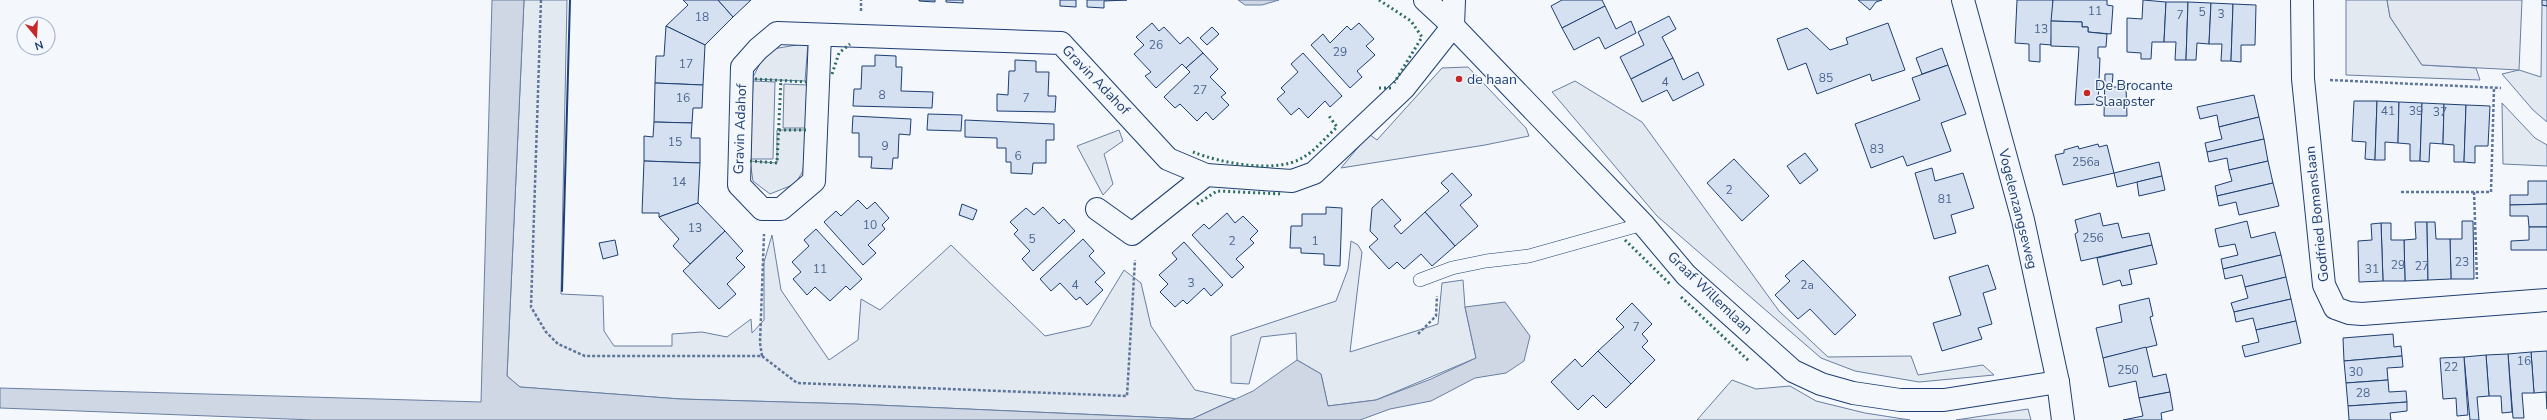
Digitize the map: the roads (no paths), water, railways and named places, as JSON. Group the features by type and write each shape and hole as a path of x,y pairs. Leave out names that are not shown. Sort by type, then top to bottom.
{"street":[{"name":"Graaf Willemlaan","path":"1424,0 1453,26 1642,224 1686,274 1793,371 1821,384 1853,393 1900,400 1944,400 2058,382"},
{"path":"1453,26 1454,0"},
{"name":"Vogelenzangseweg","path":"1963,0 2023,220 2058,382 2063,420"},
{"name":"Godfried Bomanslaan","path":"2302,0 2303,79 2324,285 2335,308 2349,313 2362,314 2547,300"},
{"name":"Gravin Adahof","path":"820,35 814,181 781,209 762,209 739,185 742,66 758,49 777,33 1061,43 1168,159 1206,175 1292,181 1314,173 1404,88 1453,26"},
{"path":"1097,209 1132,234 1206,175"}],"lane":[{"path":"1425,278 1486,261 1529,256 1642,224"}],"place":[{"name":"de haan","path":"1459,79"},
{"name":"De Brocante Slaapster","path":"2087,93"}]}
